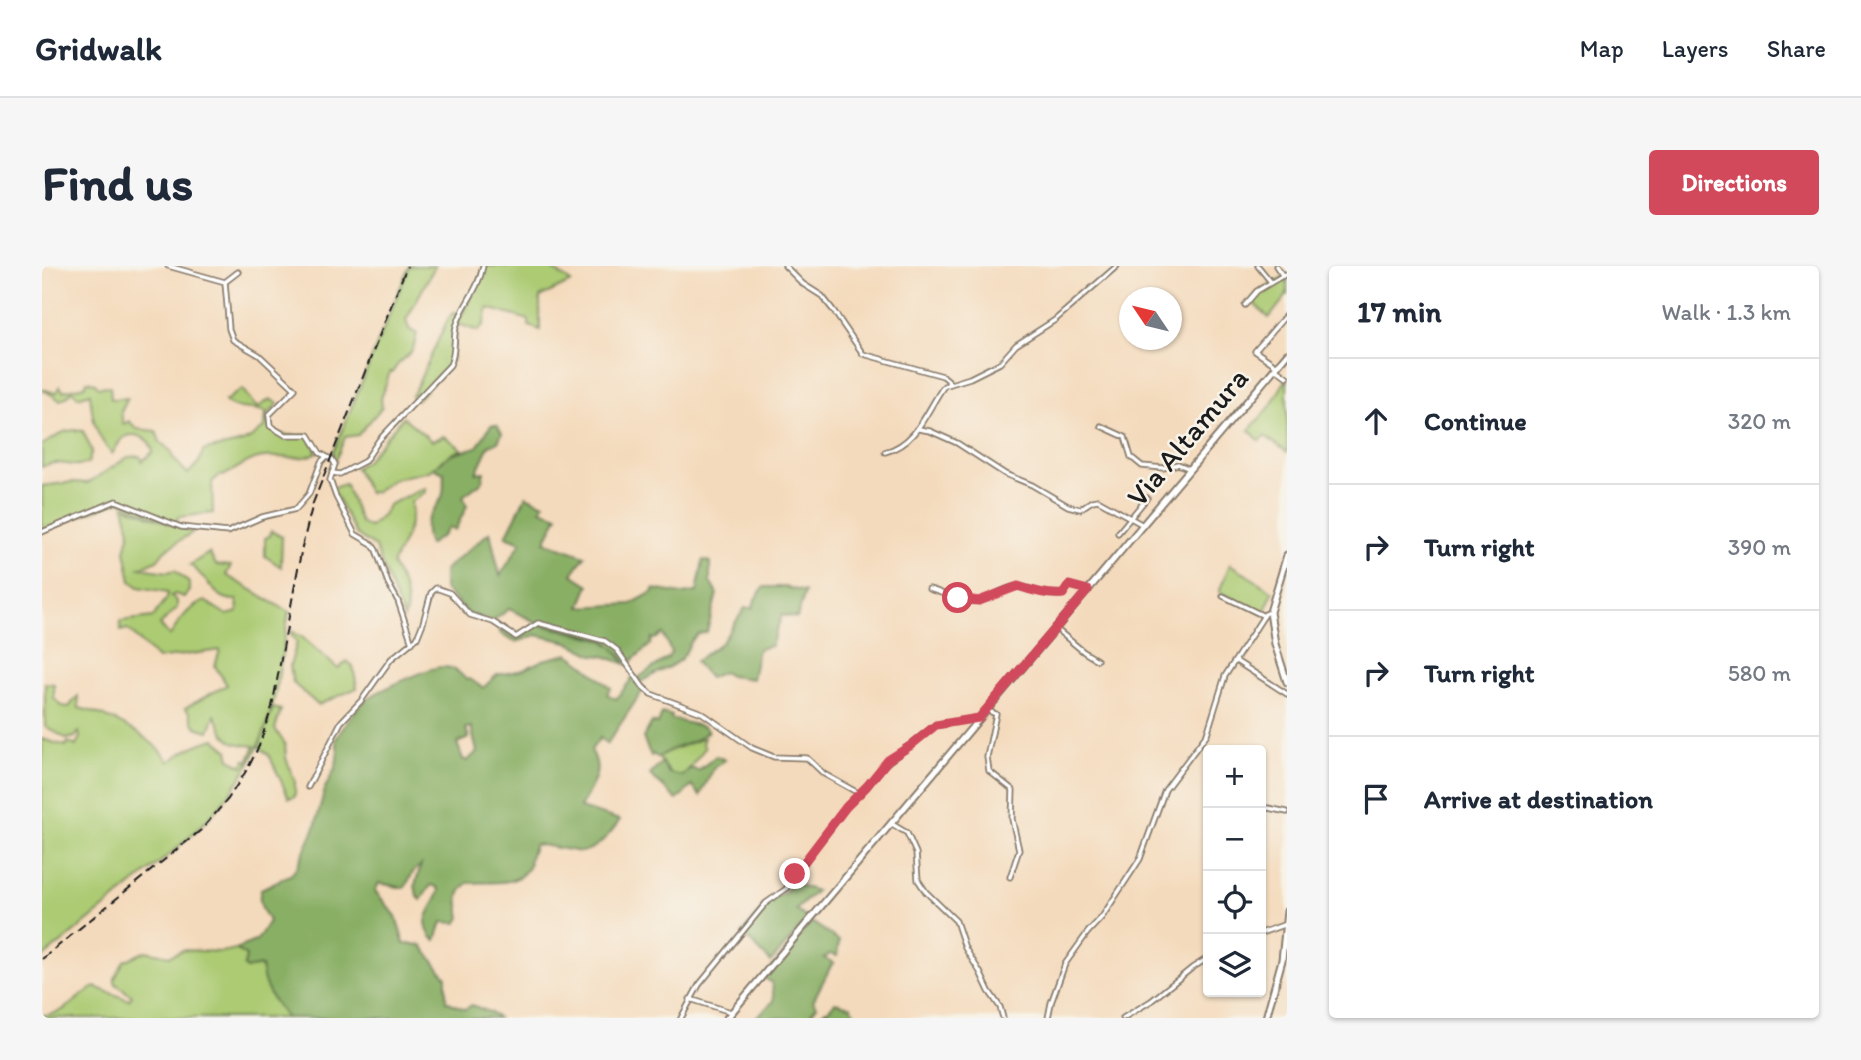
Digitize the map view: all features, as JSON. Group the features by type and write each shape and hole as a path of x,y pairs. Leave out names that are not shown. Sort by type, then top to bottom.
{"main road":[{"name":"Via Altamura","path":"727,1018 1287,354"},
{"path":"1287,555 1267,614 1287,682"},
{"path":"1266,1018 1282,960 1287,911"}],"street":[{"path":"168,266 225,282"},
{"path":"332,473 340,474 365,461 379,440 450,365 457,323 477,288 483,266"},
{"path":"785,266 803,284 822,296 863,354 943,376 949,384"},
{"path":"885,452 900,445 919,429 941,389 1000,363 1016,345 1055,320 1117,266"},
{"path":"1258,266 1271,282"},
{"path":"1245,305 1257,291 1285,274 1276,266"},
{"path":"225,282 238,272"},
{"path":"225,282 229,329 233,340 260,355 295,389 270,413 270,426 285,435 309,435 320,453 335,464 330,482 336,497 355,534 372,544 376,550 412,643"},
{"path":"1287,314 1255,351 1287,377"},
{"path":"1101,426 1125,437 1131,457 1142,466 1166,468 1178,464 1190,469"},
{"path":"919,429 957,443 1005,474 1032,485 1068,506 1080,509 1098,500 1143,525"},
{"path":"42,532 116,501 181,527 228,532 262,517 298,508 309,494 321,462 329,458"},
{"path":"1118,533 1147,498"},
{"path":"929,589 976,601 1018,586 1030,591 1058,595 1063,594 1069,585 1088,590"},
{"path":"308,787 341,722 361,701 391,659 417,638 424,624 431,593 436,588 450,593 470,615 492,622 516,637 538,623 602,639 617,650 643,687 654,697 702,713 740,741 770,756 807,758 824,774 860,794"},
{"path":"1048,1018 1065,964 1102,917 1140,859 1165,790 1208,731 1225,676 1267,614 1223,596"},
{"path":"1055,628 1097,660"},
{"path":"1237,661 1287,694"},
{"path":"986,710 996,714 988,757 989,771 1013,790 1012,819 1019,840 1019,850 1010,877"},
{"path":"681,1018 699,985 762,907 786,889 825,834 888,760 936,725 979,718"},
{"path":"1268,808 1287,812"},
{"path":"891,823 907,833 916,853 918,880 926,892 956,921 965,948 1000,1007 1003,1018"},
{"path":"1266,931 1286,924"},
{"path":"1123,1018 1151,1001 1203,961"},
{"path":"690,999 732,1012"}],"green space":[{"path":"409,266 435,266 406,320 409,329 417,334 414,346 393,372 390,372 381,398 382,407 358,435 345,437 335,462 331,458"},
{"path":"484,266 548,266 571,282 540,297 540,330 529,326 529,320 488,308 484,324 478,331 458,324"},
{"path":"1284,277 1287,279 1287,295 1269,318 1251,301 1258,292"},
{"path":"453,313 459,315 452,361 417,400 412,396"},
{"path":"87,381 98,387 110,386 111,399 128,398 121,412 123,424 129,421 137,429 156,431 160,442 171,451 173,458 188,474 199,462 203,451 242,442 265,427 266,412 233,407 225,401 242,389 257,408 270,399 278,404 267,415 268,423 275,432 294,436 308,435 317,452 296,458 258,458 223,476 220,475 212,482 213,513 178,517 176,525 119,501 42,531 42,486 88,483 128,457 140,456 142,461 153,452 145,439 132,435 122,439 112,454 95,426 90,393 78,397 72,391 60,400 42,389 56,393 60,386 63,391 85,386"},
{"path":"1285,381 1287,452 1265,436 1260,441 1249,430 1270,407"},
{"path":"403,417 432,441 444,436 462,449 429,471 393,479 377,491 369,493 355,468 366,461"},
{"path":"491,425 497,425 502,433 498,442 489,445 476,473 484,472 482,482 463,496 467,506 455,530 449,527 429,545 426,523 442,497 444,488 444,473 433,468 451,454 477,447"},
{"path":"83,431 92,451 88,463 54,463 42,467 42,445 64,432"},
{"path":"345,484 361,523 370,527 383,515 388,505 425,488 425,492 411,502 409,526 392,564 406,598 404,619 375,547 356,534 332,488"},
{"path":"526,496 544,504 541,510 558,516 545,542 585,556 572,574 589,585 580,607 631,604 653,592 653,589 682,594 697,592 703,560 710,562 710,582 717,594 707,632 693,639 678,661 641,682 638,678 669,657 671,652 663,634 652,638 651,644 628,664 606,640 538,623 509,609 493,621 469,614 444,589 444,570 490,532 500,576 521,542 506,536"},
{"path":"124,506 193,532 165,550 157,560 140,568 168,572 175,570 189,583 189,591 184,597 175,594 171,596 177,601 177,608 160,625 170,636 189,611 205,601 227,615 238,612 237,600 216,593 190,565 209,553 216,565 231,566 226,575 289,612 278,676 262,737 251,761 224,801 172,852 42,958 42,739 66,746 68,742 76,746 80,737 79,732 75,737 67,739 45,726 45,683 54,684 54,698 62,706 69,707 78,696 79,708 103,715 141,735 162,752 169,762 191,747 215,739 228,750 230,759 242,766 245,760 248,761 255,746 229,740 215,715 209,731 198,728 185,708 227,685 215,666 220,650 157,659 130,631 121,631 120,621 153,617 167,598 168,592 139,587 131,581 125,551 130,531"},
{"path":"271,531 282,537 281,567 265,556 265,538 270,536"},
{"path":"1230,564 1273,592 1264,613 1219,592"},
{"path":"764,587 785,587 805,592 797,618 782,615 771,646 758,649 752,679 730,676 723,672 709,678 695,662 722,642 745,608 753,608 755,599"},
{"path":"538,624 600,639 614,648 625,664 593,655 568,642 536,635 514,641 500,633 500,629 518,638"},
{"path":"291,631 302,637 338,669 347,661 353,666 357,688 318,705 293,683 290,666 297,642"},
{"path":"568,654 611,688 607,694 616,699 634,676 643,690 607,744 600,738 591,750 597,766 595,780 580,808 620,820 599,844 587,850 581,852 535,844 530,863 519,877 503,882 468,883 459,895 461,918 457,923 442,922 436,940 432,938 426,924 439,890 431,885 421,900 417,896 415,885 421,865 403,888 379,883 375,891 396,916 404,944 422,946 446,977 446,1001 465,1009 472,1005 498,1018 286,1018 267,988 261,966 246,969 246,956 236,949 257,940 269,921 260,902 261,889 292,874 298,865 315,827 325,788 336,766 336,739 350,718 371,696 428,670 451,668 483,688 497,675 523,670 543,660","holes":["471,727 477,752 467,761 463,759 457,743 469,738 466,728"]},
{"path":"273,708 281,710 275,729 285,744 286,758 295,782 295,796 289,798 269,755 259,747"},
{"path":"662,713 672,716 671,719 704,727 708,731 658,758 653,754 651,756 643,738 652,722 658,724"},
{"path":"704,738 702,743 705,748 684,775 674,775 658,758 666,752"},
{"path":"716,756 725,760 714,768 700,796 692,786 677,800 650,775 662,762 669,773 682,776 691,768 698,771"},
{"path":"791,882 816,891 796,910 808,919 771,962 742,933 768,902 786,891"},
{"path":"812,922 839,941 837,956 830,954 824,958 834,963 813,1001 817,1006 811,1013 817,1018 755,1018 774,1001 772,983 763,977"},
{"path":"236,949 246,956 246,969 261,966 267,989 286,1018 42,1018 42,1015 59,1012 95,987 129,1000 132,996 115,983 115,978 124,961 146,951 170,956 183,950 221,952"},
{"path":"835,1002 851,1006 857,1018 818,1018"}],"railway":[{"path":"42,959 201,830 228,799 248,768 259,746 272,707 302,547 313,503 407,266"}],"route":[{"path":"795,874 846,807 888,760 936,725 979,718 1088,590 1069,585 1063,594 1058,595 1030,591 1018,586 979,601 958,598"}]}
